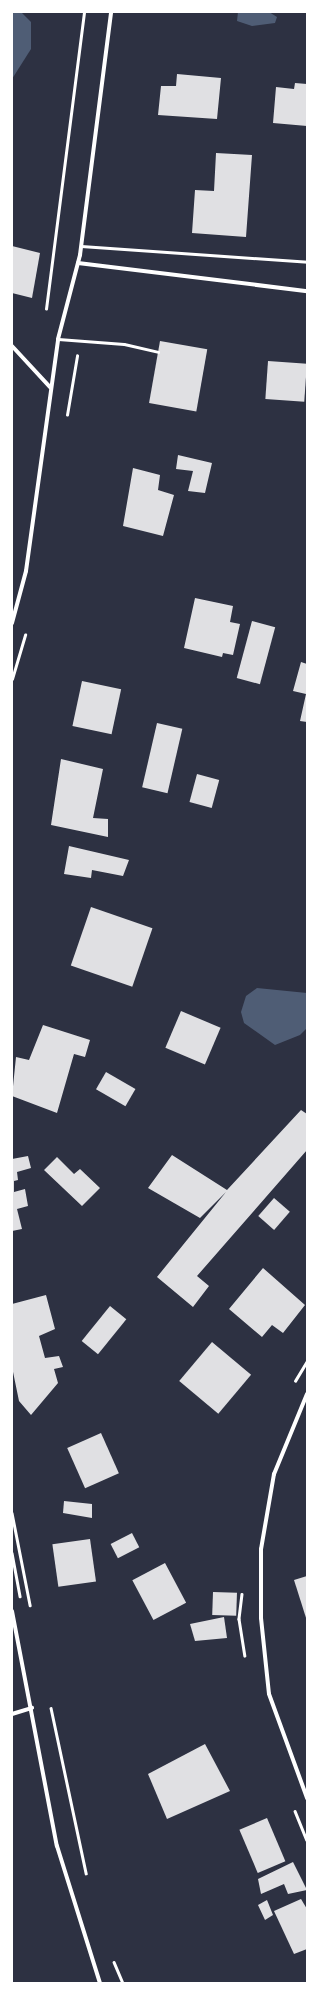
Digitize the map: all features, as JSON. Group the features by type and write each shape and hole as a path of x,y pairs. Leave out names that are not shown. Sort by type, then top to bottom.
{"street":[{"path":"12,623 26,571 50,387 58,339 78,264 81,246 111,12"},
{"path":"78,264 307,291"},
{"path":"12,346 50,387"},
{"path":"307,1394 274,1474 261,1549 261,1618 269,1694 307,1798"},
{"path":"12,1611 32,1708 57,1846 100,1983"},
{"path":"12,1714 32,1708"}],"lane":[{"path":"81,246 307,262"},
{"path":"58,339 124,344 158,352"}],"path":[{"path":"45,318 84,12"},
{"path":"12,1513 32,1614"},
{"path":"49,1700 87,1876"},
{"path":"111,1956 123,1983"}],"water":[{"path":"12,12 21,12 31,22 31,49 12,79"},
{"path":"238,12 269,12 277,17 275,23 252,26 237,21"},
{"path":"257,988 307,993 307,1028 300,1035 275,1045 244,1023 241,1012 246,996"}],"building":[{"path":"177,74 221,78 217,119 158,115 161,86 176,86"},
{"path":"295,83 307,84 307,126 273,123 276,87 294,89"},
{"path":"216,153 252,155 246,237 192,233 195,190 214,191"},
{"path":"12,246 40,253 32,298 12,293"},
{"path":"160,341 207,349 196,411 149,403"},
{"path":"268,361 307,364 304,402 265,399"},
{"path":"178,455 212,463 205,493 188,491 193,471 176,469"},
{"path":"133,468 160,475 158,490 174,495 163,536 123,526"},
{"path":"195,598 233,606 230,622 240,624 233,655 223,653 222,657 184,648"},
{"path":"252,621 275,627 260,684 237,678"},
{"path":"301,662 307,664 307,722 300,721 306,694 293,691"},
{"path":"82,681 121,689 112,734 72,726"},
{"path":"157,723 182,729 167,793 142,787"},
{"path":"61,759 103,769 93,818 108,819 108,837 51,825"},
{"path":"197,774 219,780 212,808 189,802"},
{"path":"69,846 129,860 123,876 92,870 91,878 64,874"},
{"path":"91,907 152,928 132,987 71,966"},
{"path":"181,1011 221,1028 205,1065 165,1048"},
{"path":"43,1025 90,1040 85,1057 74,1054 57,1113 12,1096 16,1057 29,1060"},
{"path":"106,1072 135,1089 125,1106 96,1089"},
{"path":"301,1110 307,1114 307,1150 197,1276 209,1286 193,1307 157,1277 226,1192 200,1218 148,1188 172,1155 227,1190"},
{"path":"28,1156 31,1168 17,1172 18,1180 14,1181 14,1192 25,1189 28,1206 17,1209 22,1229 12,1231 12,1159"},
{"path":"57,1157 74,1174 80,1169 100,1188 82,1206 44,1170"},
{"path":"274,1198 290,1212 274,1230 258,1216"},
{"path":"263,1268 305,1305 283,1333 272,1325 262,1337 229,1309"},
{"path":"46,1295 55,1329 39,1336 45,1358 59,1356 63,1367 54,1369 58,1383 31,1415 19,1401 12,1367 12,1304"},
{"path":"110,1306 126,1319 98,1354 82,1341"},
{"path":"212,1342 251,1375 218,1414 179,1381"},
{"path":"101,1433 119,1473 85,1488 67,1448"},
{"path":"64,1501 92,1504 92,1518 63,1513"},
{"path":"132,1533 139,1547 118,1558 111,1544"},
{"path":"90,1539 96,1582 58,1587 52,1544"},
{"path":"165,1563 186,1603 153,1620 132,1580"},
{"path":"307,1576 307,1621 294,1580"},
{"path":"213,1592 237,1593 236,1616 212,1615"},
{"path":"224,1617 227,1638 195,1641 190,1624"},
{"path":"205,1744 230,1791 167,1819 148,1774"},
{"path":"267,1818 285,1861 258,1873 239,1830"},
{"path":"293,1862 307,1890 288,1894 284,1884 261,1894 258,1879"},
{"path":"301,1899 307,1909 307,1949 294,1954 274,1911"},
{"path":"267,1900 273,1915 265,1920 258,1905"}]}
